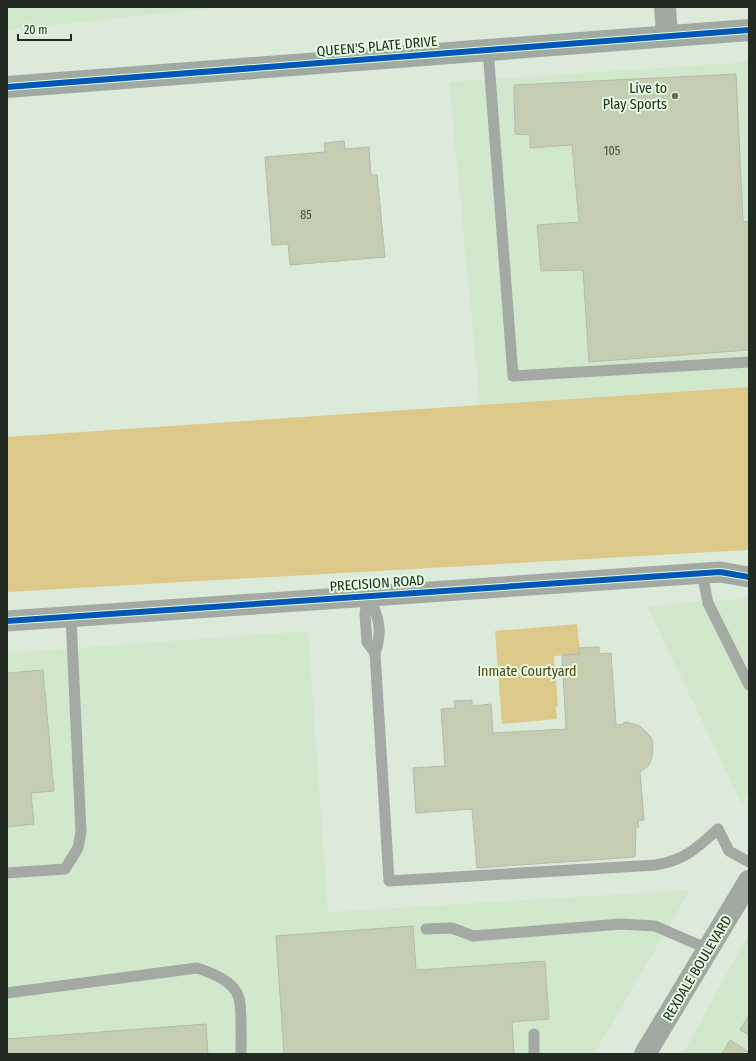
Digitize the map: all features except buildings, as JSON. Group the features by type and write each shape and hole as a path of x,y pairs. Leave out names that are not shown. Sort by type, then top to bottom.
{"street":[{"path":"665,7 667,35"},
{"name":"QUEEN'S PLATE DRIVE","path":"7,87 667,35 749,30"},
{"name":"PRECISION ROAD","path":"7,621 702,573 720,572 749,577"},
{"name":"REXDALE BOULEVARD","path":"646,1054 749,881"}],"lane":[{"path":"488,49 513,376 749,362"},
{"path":"702,573 708,603 749,685"},
{"path":"368,596 365,614 367,642 375,653 388,881 656,865 671,862 686,856 718,829 729,851 749,862"},
{"path":"7,873 65,869 78,848 81,832 71,617"},
{"path":"426,929 452,928 473,936 621,924 656,926 708,950"},
{"path":"7,993 197,968 216,975 230,985 239,997 241,1054"},
{"path":"534,1034 534,1054"}],"shaded area":[{"path":"7,7 222,7 7,30"},
{"path":"749,62 749,387 480,405 449,82"},
{"path":"749,598 749,792 742,804 647,606"},
{"path":"308,631 328,912 690,890 594,1054 7,1054 7,653"},
{"path":"749,933 749,1054 683,1054"}],"green space":[{"path":"749,387 749,545 747,550 7,592 7,437"},
{"name":"Inmate Courtyard","path":"577,624 580,654 554,656 558,707 556,707 557,719 502,724 495,631"}],"cycle path":[{"path":"7,87 749,30"},
{"path":"7,621 720,572 749,577"}],"place":[{"name":"Live to Play Sports","path":"675,96"}]}
